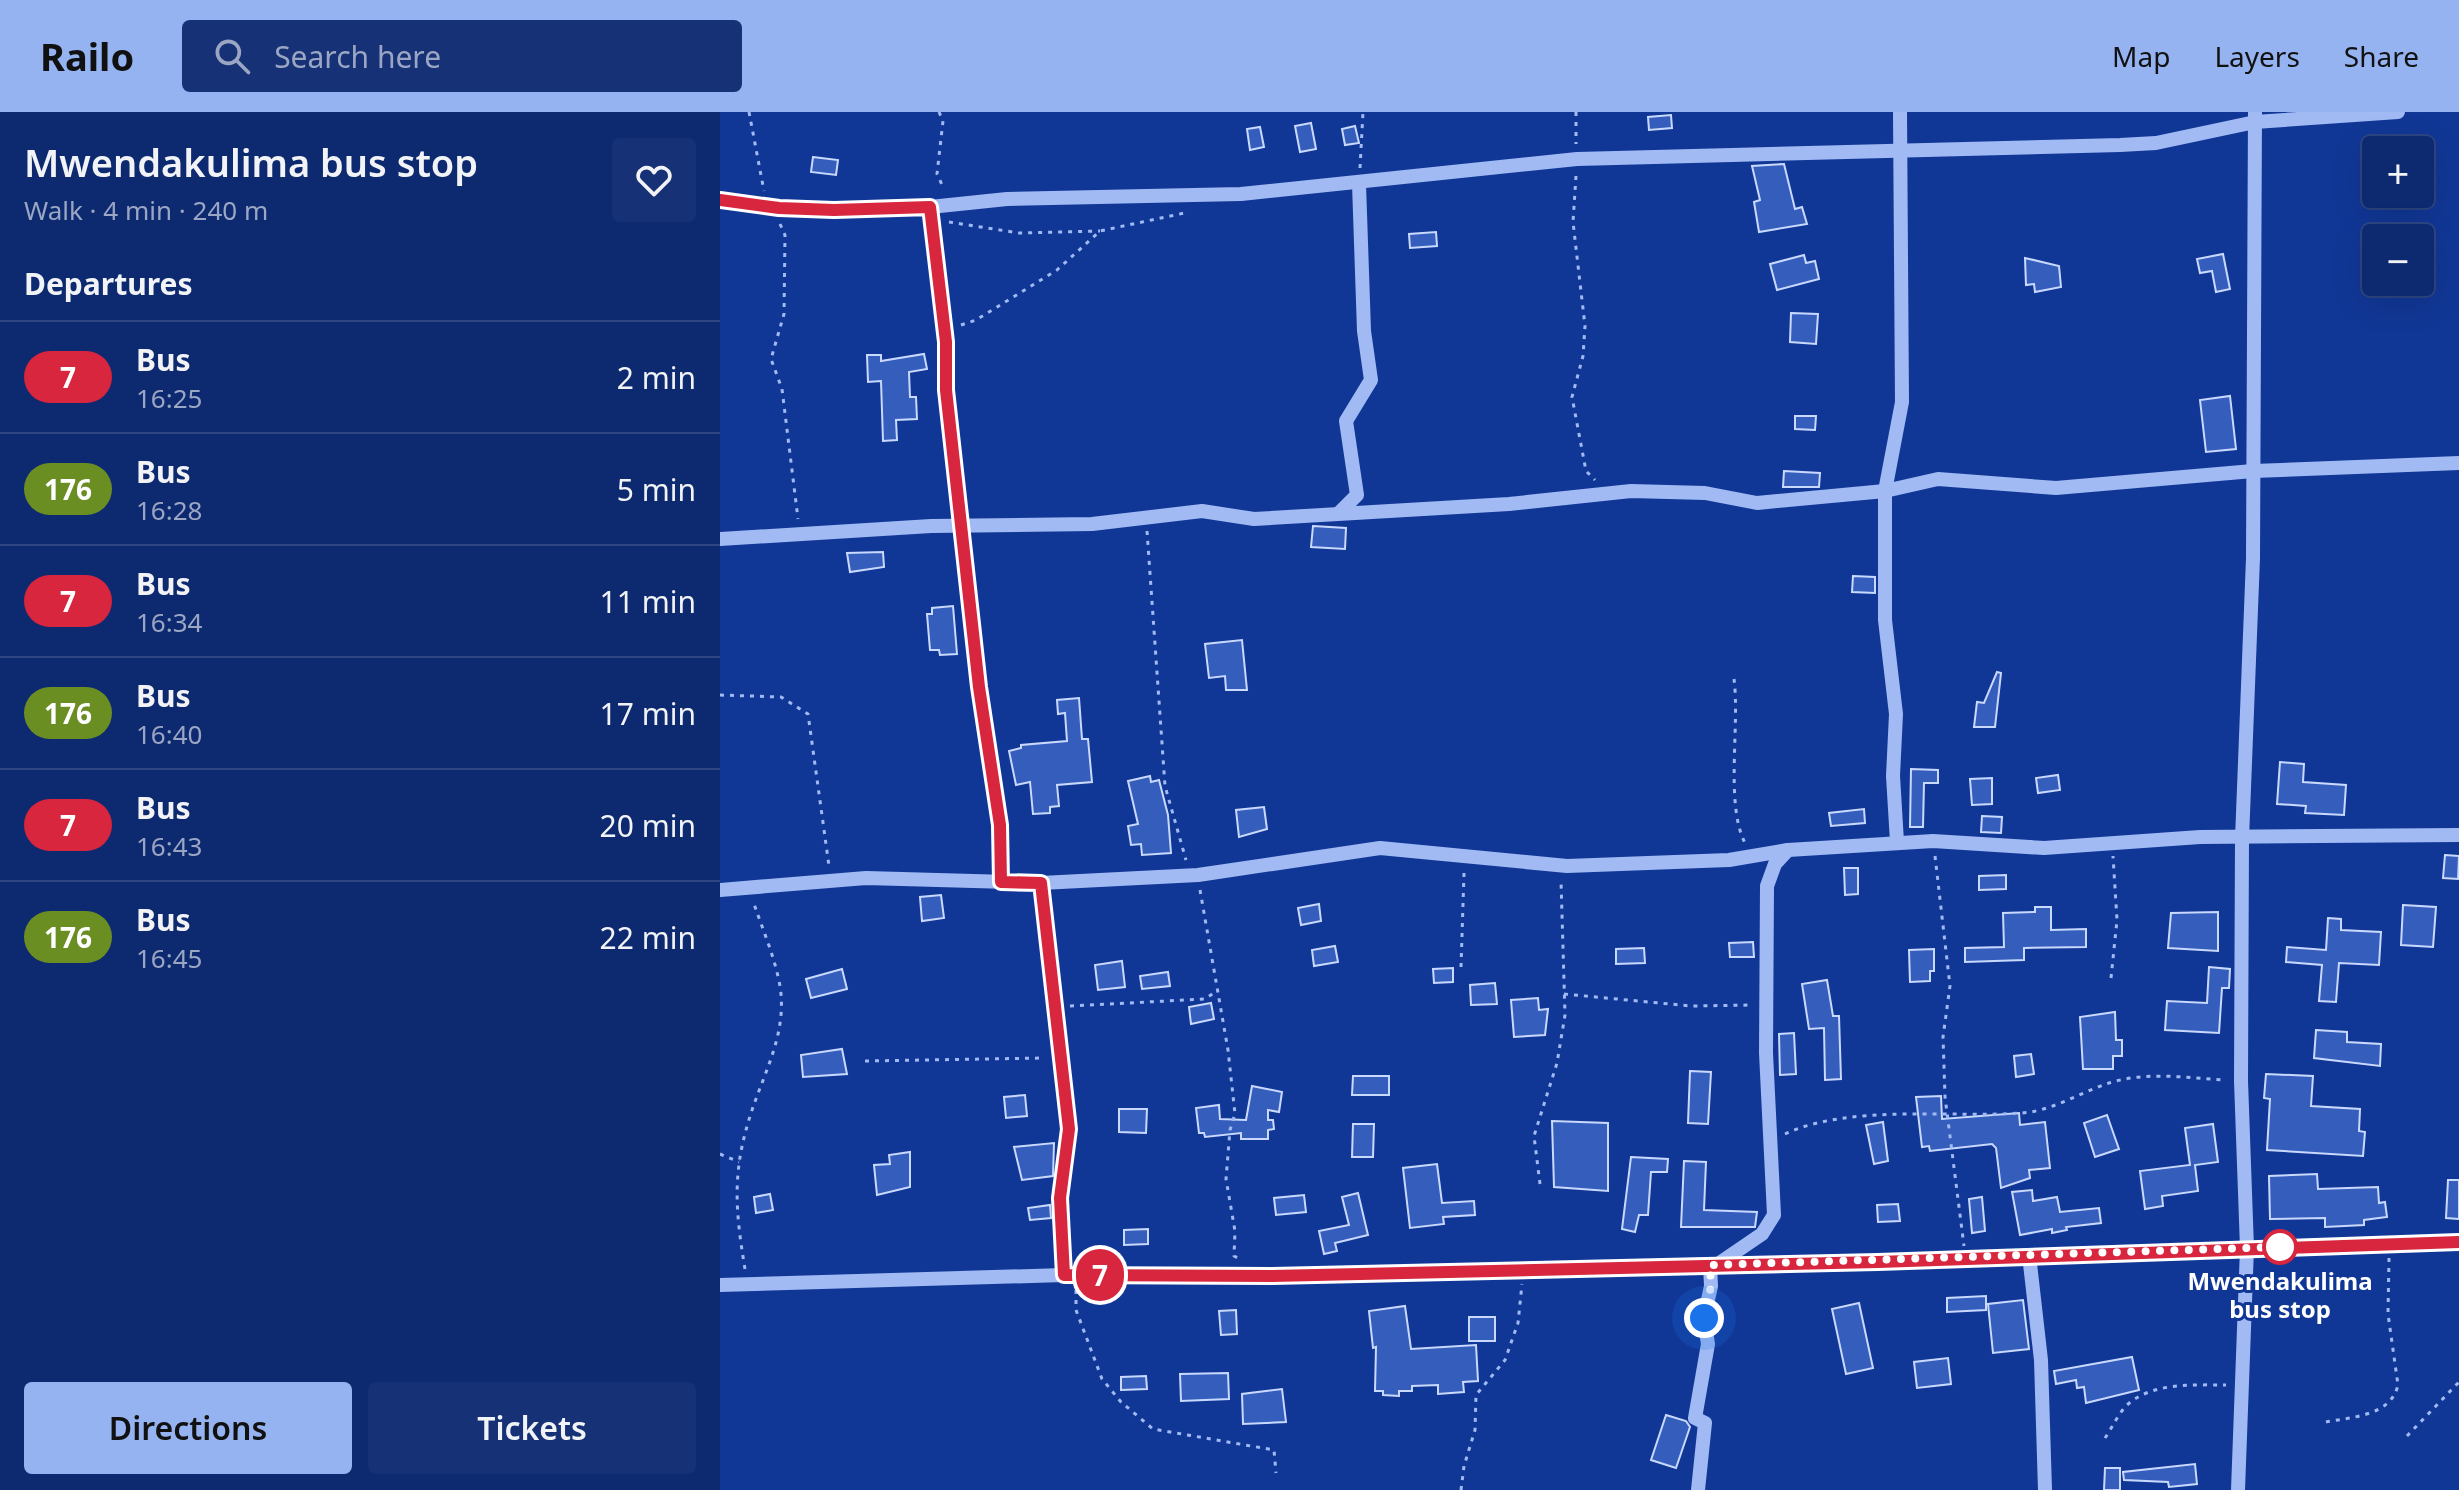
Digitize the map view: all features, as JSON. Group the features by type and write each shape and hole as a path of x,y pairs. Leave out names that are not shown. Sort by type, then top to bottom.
{"street":[{"path":"1897,842 1893,776 1896,714 1885,620 1885,491 1902,402 1900,112"},
{"path":"720,200 773,212 936,210 1007,199 1241,194 1577,159 2144,144 2255,117 2398,112"},
{"path":"2238,1490 2247,1248 2241,1081 2242,839 2251,642 2255,117"},
{"path":"1339,513 1357,495 1346,421 1371,380 1364,331 1359,184"},
{"path":"936,210 946,390 979,687 1000,825 1001,882"},
{"path":"720,539 1146,519 1202,511 1242,519 1509,504 1631,491 1705,493 1757,503 1885,491 1938,479 2056,488 2253,471 2459,463"},
{"path":"720,890 903,878 1041,883 1198,875 1380,848 1561,866 1729,860 1788,850 1897,842 1933,841 2018,848 2112,845 2200,837 2459,835"},
{"path":"1713,1265 1762,1234 1772,1221 1766,1004 1767,886 1775,864 1788,850"},
{"path":"1041,883 1069,1138 1060,1198 1071,1275"},
{"path":"720,1285 1071,1275 1272,1276 2459,1242"},
{"path":"2029,1255 2041,1360 2045,1490"},
{"path":"1698,1490 1705,1423 1695,1418 1708,1344 1704,1318 1713,1265"}],"path":[{"path":"749,112 773,212 785,235 784,314 771,359 782,389 800,534"},
{"path":"939,112 943,121 936,210 1019,233 1100,231 1192,211"},
{"path":"1359,184 1363,112"},
{"path":"1576,112 1573,222 1585,326 1572,397 1586,471 1596,479 1593,495"},
{"path":"944,330 976,320 1020,294 1057,270 1100,231"},
{"path":"1146,519 1165,786 1183,857 1198,875 1218,990 1235,1114 1230,1130 1226,1179 1235,1231 1234,1256 1247,1263"},
{"path":"1734,679 1737,706 1735,813 1744,842 1761,855"},
{"path":"720,695 757,693 781,697 808,714 831,882"},
{"path":"1933,841 1950,986 1943,1037 1947,1112 1965,1257"},
{"path":"2111,978 2117,920 2112,845"},
{"path":"1461,967 1465,857"},
{"path":"1540,1184 1534,1136 1557,1063 1565,1015 1561,866"},
{"path":"748,1284 734,1196 748,1123 773,1058 780,1015 780,987 749,889"},
{"path":"1054,1007 1205,999 1218,990"},
{"path":"1564,994 1691,1006 1766,1004"},
{"path":"865,1061 1060,1058"},
{"path":"1770,1141 1807,1125 1823,1122 1947,1112 2024,1113 2111,1083 2142,1077 2241,1081"},
{"path":"720,1154 739,1162"},
{"path":"2326,1422 2375,1412 2396,1395 2398,1385 2388,1314 2390,1242"},
{"path":"1461,1490 1464,1466 1475,1430 1476,1395 1505,1360 1518,1323 1524,1269"},
{"path":"1071,1275 1076,1310 1102,1379 1121,1402 1153,1429 1274,1450 1276,1473"},
{"path":"2407,1436 2459,1382"},
{"path":"2105,1438 2127,1405 2147,1393 2161,1389 2242,1385"}],"building":[{"path":"1671,115 1672,128 1649,130 1648,117"},
{"path":"1311,123 1316,149 1300,152 1295,126"},
{"path":"1355,126 1359,143 1345,145 1342,129"},
{"path":"1260,127 1264,147 1250,150 1247,129"},
{"path":"813,157 838,160 836,175 811,172"},
{"path":"1784,164 1795,209 1802,207 1807,224 1759,232 1754,202 1760,200 1752,166"},
{"path":"1436,232 1437,246 1410,248 1409,234"},
{"path":"2223,254 2230,289 2216,292 2212,271 2200,273 2197,259"},
{"path":"1804,255 1806,263 1815,261 1819,279 1777,290 1770,264"},
{"path":"2025,258 2059,266 2061,287 2035,292 2034,284 2026,285"},
{"path":"1791,313 1818,314 1816,344 1790,342"},
{"path":"924,354 927,369 909,372 910,397 916,397 917,419 896,420 897,440 883,441 881,381 868,382 867,355 881,355 881,361"},
{"path":"2230,396 2236,449 2206,452 2200,400"},
{"path":"1795,416 1816,416 1815,430 1795,429"},
{"path":"1784,471 1820,473 1819,487 1783,487"},
{"path":"1313,526 1346,528 1345,549 1311,547"},
{"path":"883,552 884,567 850,572 847,553"},
{"path":"1853,576 1875,577 1875,593 1852,592"},
{"path":"953,606 957,654 940,655 939,650 930,650 927,614 932,614 932,608"},
{"path":"1242,640 1247,690 1226,690 1225,676 1209,678 1205,644"},
{"path":"1997,672 2001,673 1995,727 1974,727 1977,702 1984,703"},
{"path":"1079,698 1082,739 1088,739 1092,782 1057,785 1059,806 1050,807 1050,813 1033,814 1030,782 1016,785 1009,751 1021,748 1021,745 1067,741 1065,713 1058,714 1057,700"},
{"path":"2280,762 2304,764 2303,782 2346,785 2344,815 2305,813 2306,806 2277,804"},
{"path":"1911,769 1938,770 1938,783 1924,783 1923,827 1910,827"},
{"path":"2058,775 2060,790 2038,793 2036,778"},
{"path":"1150,776 1151,782 1159,780 1168,815 1171,853 1142,855 1141,844 1131,845 1128,826 1138,824 1128,781"},
{"path":"1992,778 1992,804 1972,805 1970,779"},
{"path":"1264,807 1267,829 1239,837 1236,810"},
{"path":"1864,809 1865,823 1831,826 1829,813"},
{"path":"1982,816 2002,817 2001,833 1981,832"},
{"path":"2445,855 2459,856 2458,879 2443,878"},
{"path":"1844,868 1858,868 1858,894 1845,895"},
{"path":"2006,875 2006,889 1979,890 1979,876"},
{"path":"941,895 944,918 922,921 920,897"},
{"path":"1319,904 1321,921 1301,925 1298,908"},
{"path":"2403,905 2436,907 2433,947 2401,945"},
{"path":"2035,907 2051,907 2051,930 2086,929 2086,947 2024,948 2024,960 1965,962 1965,948 2004,947 2003,913 2035,912"},
{"path":"2218,912 2218,951 2168,948 2171,913"},
{"path":"2328,918 2341,919 2341,930 2381,932 2379,965 2339,963 2336,1002 2319,1001 2322,965 2286,962 2287,947 2326,950"},
{"path":"1753,942 1754,957 1730,957 1729,943"},
{"path":"1335,946 1338,962 1314,966 1312,950"},
{"path":"1644,948 1645,963 1616,964 1616,949"},
{"path":"1934,949 1934,971 1930,971 1930,981 1910,982 1909,950"},
{"path":"1122,961 1125,987 1098,990 1095,965"},
{"path":"2209,967 2230,969 2229,988 2222,988 2219,1033 2165,1030 2167,1001 2207,1003"},
{"path":"1453,968 1453,982 1434,983 1433,969"},
{"path":"842,969 847,989 811,998 806,979"},
{"path":"1168,972 1170,986 1142,989 1140,976"},
{"path":"1827,980 1833,1016 1839,1016 1841,1079 1825,1080 1824,1028 1809,1029 1802,984"},
{"path":"1495,983 1497,1004 1471,1005 1470,985"},
{"path":"1538,998 1539,1010 1548,1009 1545,1035 1514,1037 1511,1000"},
{"path":"1211,1003 1214,1019 1191,1024 1189,1007"},
{"path":"2115,1012 2116,1040 2122,1040 2122,1056 2113,1056 2113,1069 2083,1069 2080,1017"},
{"path":"2316,1030 2347,1032 2347,1042 2381,1044 2380,1066 2314,1058"},
{"path":"1794,1033 1796,1074 1780,1075 1779,1034"},
{"path":"842,1049 847,1074 803,1077 801,1055"},
{"path":"2031,1054 2034,1074 2016,1077 2014,1056"},
{"path":"1690,1071 1711,1072 1708,1124 1688,1123"},
{"path":"2266,1074 2313,1076 2311,1106 2360,1109 2359,1131 2365,1132 2363,1156 2267,1150 2270,1099 2264,1098"},
{"path":"1353,1076 1389,1076 1389,1095 1352,1095"},
{"path":"1252,1086 1282,1092 1279,1112 1268,1110 1268,1120 1273,1120 1274,1129 1268,1130 1268,1139 1241,1139 1241,1133 1205,1137 1204,1133 1199,1133 1196,1108 1219,1105 1220,1119 1246,1120"},
{"path":"1025,1095 1027,1116 1006,1118 1004,1097"},
{"path":"1941,1096 1942,1119 2019,1113 2020,1125 2045,1122 2050,1168 2029,1170 2030,1178 2001,1188 1996,1148 1992,1144 1930,1151 1929,1146 1922,1147 1916,1097"},
{"path":"1119,1109 1147,1109 1146,1133 1119,1132"},
{"path":"2107,1115 2119,1149 2095,1157 2084,1123"},
{"path":"1552,1121 1608,1123 1608,1191 1554,1187"},
{"path":"1883,1122 1888,1161 1874,1164 1866,1125"},
{"path":"1353,1124 1374,1124 1373,1157 1352,1157"},
{"path":"2213,1124 2218,1162 2195,1165 2198,1191 2162,1196 2163,1206 2145,1209 2140,1171 2190,1165 2185,1128"},
{"path":"1054,1143 1053,1176 1022,1180 1014,1147"},
{"path":"910,1152 910,1187 877,1195 874,1165 890,1164 889,1155"},
{"path":"1631,1157 1668,1159 1667,1172 1651,1172 1648,1215 1639,1215 1635,1232 1622,1229"},
{"path":"1684,1161 1706,1162 1704,1210 1757,1212 1755,1227 1681,1227"},
{"path":"1437,1164 1442,1203 1474,1201 1475,1215 1443,1217 1444,1224 1410,1228 1403,1168"},
{"path":"2317,1174 2318,1189 2378,1187 2379,1203 2385,1202 2387,1217 2364,1220 2364,1225 2325,1227 2325,1218 2270,1219 2269,1176"},
{"path":"2448,1180 2459,1180 2459,1219 2446,1218"},
{"path":"2032,1190 2033,1201 2057,1197 2060,1212 2099,1208 2101,1223 2066,1227 2067,1230 2052,1233 2052,1229 2020,1235 2012,1192"},
{"path":"1358,1193 1368,1235 1335,1243 1337,1251 1324,1254 1319,1231 1349,1225 1342,1197"},
{"path":"770,1194 773,1210 756,1213 754,1197"},
{"path":"1304,1195 1306,1212 1276,1215 1274,1198"},
{"path":"1982,1197 1985,1231 1972,1233 1969,1199"},
{"path":"1898,1204 1900,1221 1878,1222 1877,1205"},
{"path":"1050,1205 1051,1218 1030,1220 1028,1208"},
{"path":"1148,1229 1148,1244 1124,1245 1124,1230"},
{"path":"1986,1296 1986,1310 1947,1312 1947,1298"},
{"path":"2023,1300 2029,1349 1993,1353 1988,1304"},
{"path":"1859,1303 1873,1368 1846,1374 1832,1309"},
{"path":"1405,1306 1411,1349 1476,1345 1478,1381 1463,1382 1464,1392 1438,1394 1438,1385 1412,1386 1412,1391 1399,1391 1399,1396 1375,1391 1376,1347 1373,1348 1369,1311"},
{"path":"1236,1310 1237,1334 1221,1335 1219,1311"},
{"path":"1469,1317 1495,1317 1495,1341 1469,1341"},
{"path":"2132,1357 2139,1390 2086,1403 2084,1387 2077,1388 2076,1380 2056,1384 2054,1371"},
{"path":"1948,1358 1951,1384 1917,1388 1914,1362"},
{"path":"1228,1373 1229,1399 1181,1401 1180,1374"},
{"path":"1146,1376 1147,1389 1121,1390 1121,1377"},
{"path":"1282,1389 1286,1422 1243,1424 1242,1394"},
{"path":"1666,1415 1686,1421 1690,1427 1676,1468 1651,1460"},
{"path":"2195,1464 2197,1484 2169,1487 2168,1482 2124,1480 2123,1472"},
{"path":"2105,1468 2120,1468 2120,1490 2104,1490"}],"bus line":[{"name":"7","path":"720,200 779,208 834,210 930,207 946,342 946,390 979,687 1000,825 1001,882 1041,883 1069,1129 1060,1198 1064,1275 1272,1276 1878,1262 2459,1242"}],"place":[{"name":"Mwendakulima bus stop","path":"2280,1247"}],"route":[{"path":"1704,1318 1711,1286 1710,1265 2280,1247"}]}
